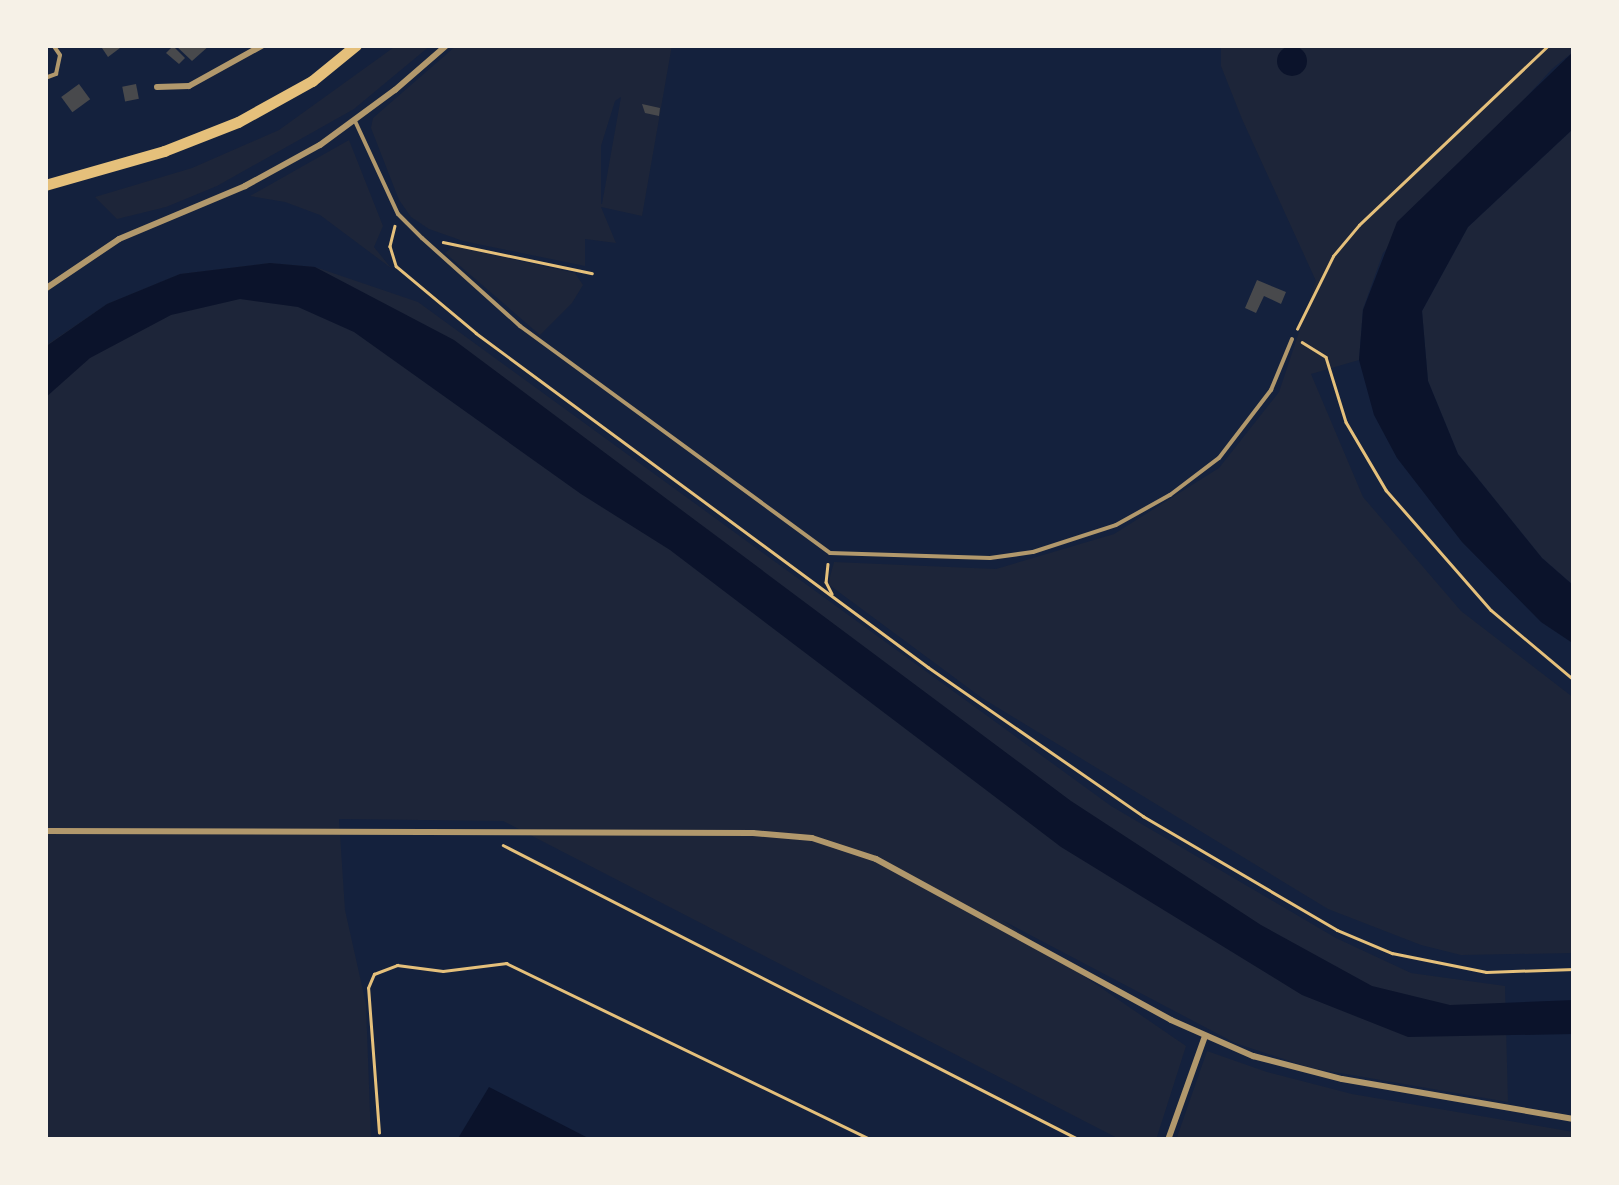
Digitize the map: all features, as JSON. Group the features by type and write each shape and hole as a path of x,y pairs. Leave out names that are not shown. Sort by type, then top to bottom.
{"main road":[{"path":"45,185 164,150 238,122 312,81 356,45"}],"street":[{"path":"156,87 190,86 263,45"},
{"path":"45,289 119,239 246,186 356,122 447,45"},
{"path":"45,831 772,833 834,843 876,860 1205,1036 1302,1071 1574,1119"},
{"path":"1168,1140 1205,1036"}],"lane":[{"path":"45,78 56,74 60,55 54,45"},
{"path":"356,122 398,214 422,238 520,326 830,552 990,558 1033,552 1116,525 1170,495 1219,458 1272,390 1292,339"}],"path":[{"path":"1549,45 1359,225 1333,256 1292,339 1312,345 1326,357 1346,422 1386,490 1490,610 1574,680"},
{"path":"398,214 390,246 396,266 556,394 1076,773 1336,930 1392,953 1486,972 1574,969"},
{"path":"422,238 592,273"},
{"path":"830,552 826,582 834,596"},
{"path":"495,832 496,842 1080,1140"},
{"path":"379,1133 368,988 374,974 397,965 443,971 506,964 872,1140"}],"shaded area":[{"path":"397,45 431,45 354,109 217,186 166,207 117,219 95,197 192,168 279,130"},
{"path":"457,45 672,45 642,216 601,207 616,243 585,239 585,266 463,241 429,229 411,217 399,200 371,128 373,118","holes":["621,97 602,204 601,146 615,101"]},
{"path":"1221,45 1574,45 1574,51 1552,69 1383,253 1363,309 1359,360 1311,374 1363,497 1461,611 1574,698 1574,953 1461,955 1421,945 1328,909 982,698 828,584 834,562 996,569 1114,534 1219,468 1279,392 1316,281 1242,119 1221,66"},
{"path":"1292,46 1303,50 1307,61 1303,72 1292,76 1281,72 1277,61 1281,50"},
{"path":"1574,51 1574,128 1468,227 1422,311 1428,381 1458,454 1542,558 1574,586 1574,644 1541,622 1462,542 1397,458 1374,415 1359,360 1363,310 1397,222"},
{"path":"1574,128 1574,586 1542,558 1458,454 1428,381 1422,311 1468,227"},
{"path":"349,140 383,226 374,247 391,268 320,215 285,202 250,196"},
{"path":"453,246 575,273 583,285 572,303 540,335 445,253"},
{"path":"270,263 315,267 418,302 1111,806 1336,938 1411,973 1505,986 1508,1102 1311,1068 1235,1043 1002,920 1186,1046 1156,1140 1121,1140 503,821 339,819 345,910 366,1004 371,1140 45,1140 45,346 107,304 180,274"},
{"path":"270,263 315,267 454,340 1071,801 1261,925 1372,986 1450,1005 1574,1000 1574,1034 1408,1037 1302,995 1061,847 670,550 581,494 354,332 298,307 240,299 171,315 90,358 45,398 45,347 107,304 180,274"},
{"path":"1207,1051 1267,1072 1352,1094 1574,1132 1574,1140 1176,1140"},
{"path":"489,1087 592,1140 457,1140"}],"building":[{"path":"100,45 124,45 108,57"},
{"path":"175,45 210,45 192,61"},
{"path":"173,46 185,58 179,64 166,53"},
{"path":"79,84 90,99 72,112 61,97"},
{"path":"136,84 139,99 125,101 122,87"},
{"path":"642,104 660,108 659,116 645,113"},
{"path":"1257,280 1286,292 1281,304 1264,296 1256,313 1245,308"}]}
